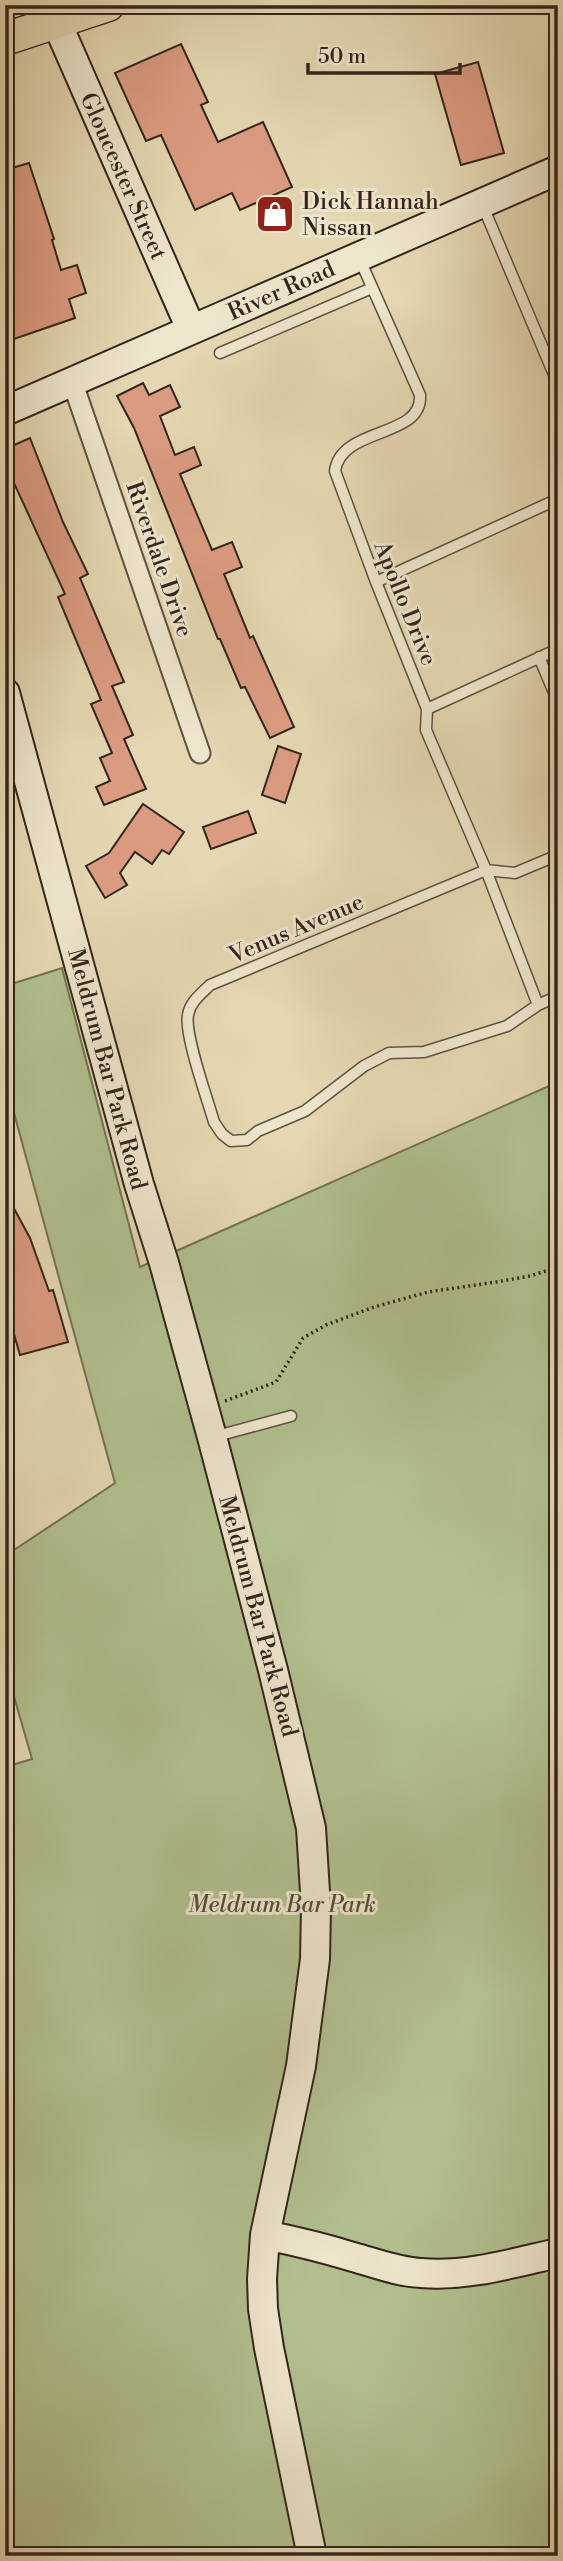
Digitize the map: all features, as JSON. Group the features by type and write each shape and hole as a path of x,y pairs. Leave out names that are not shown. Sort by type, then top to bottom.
{"main road":[{"path":"5,40 52,14 108,5"}],"street":[{"name":"Gloucester Street","path":"52,14 191,329"},
{"name":"River Road","path":"5,411 558,170"},
{"name":"Riverdale Drive","path":"72,381 200,753"},
{"name":"Meldrum Bar Park Road","path":"5,693 139,1184 164,1263 212,1437 311,1828 315,1959 293,2108 265,2235 262,2279 265,2322 278,2396 312,2556"},
{"path":"265,2235 300,2241 418,2273 449,2274 494,2268 558,2253"}],"lane":[{"path":"481,202 558,384"},
{"name":"Apollo Drive","path":"359,256 420,395 421,404 409,420 355,443 337,460 335,471 427,709 426,730 486,870 538,1005"},
{"path":"220,353 372,288"},
{"path":"376,582 558,499"},
{"path":"427,709 558,649"},
{"path":"539,657 558,702"},
{"path":"486,870 515,873 558,855"},
{"name":"Venus Avenue","path":"486,870 210,985 193,1001 187,1016 214,1122 231,1141 247,1140 258,1131 305,1111 364,1066 389,1054 424,1052 508,1026 538,1005"},
{"path":"538,1005 558,996"},
{"path":"212,1437 290,1416"}],"path":[{"path":"203,1409 276,1382 303,1338 326,1325 374,1307 428,1292 507,1280 558,1267"}],"green space":[{"name":"Meldrum Bar Park","path":"62,968 140,1267 558,1082 558,2556 5,2556 5,1767 32,1759 5,1665 5,1556 115,1483 5,1080 5,986"}],"building":[{"path":"181,44 208,102 201,105 218,142 263,122 292,187 240,210 232,193 195,210 161,135 146,141 115,73"},
{"path":"478,62 504,153 461,165 435,74"},
{"path":"29,163 54,239 52,240 61,270 77,265 86,293 69,299 75,318 8,341 5,332 5,315 10,313 5,299 5,170"},
{"path":"143,383 149,395 170,385 180,407 160,416 175,455 194,447 201,465 180,474 212,550 232,542 242,567 224,574 250,638 253,636 294,727 270,738 245,687 241,688 218,639 134,428 117,396"},
{"path":"30,438 63,522 88,574 80,578 124,682 112,686 133,735 124,739 146,789 104,805 96,787 110,781 100,758 112,753 91,704 101,700 58,597 65,594 14,483 5,487 5,449"},
{"path":"278,746 301,754 285,803 262,795"},
{"path":"143,804 184,832 169,854 162,850 152,864 135,852 120,873 127,885 105,898 86,866 109,853"},
{"path":"248,811 256,833 211,849 203,827"},
{"path":"5,1192 30,1238 49,1291 53,1290 68,1342 20,1355 5,1303"}],"place":[{"name":"Dick Hannah Nissan","path":"275,214"}]}
